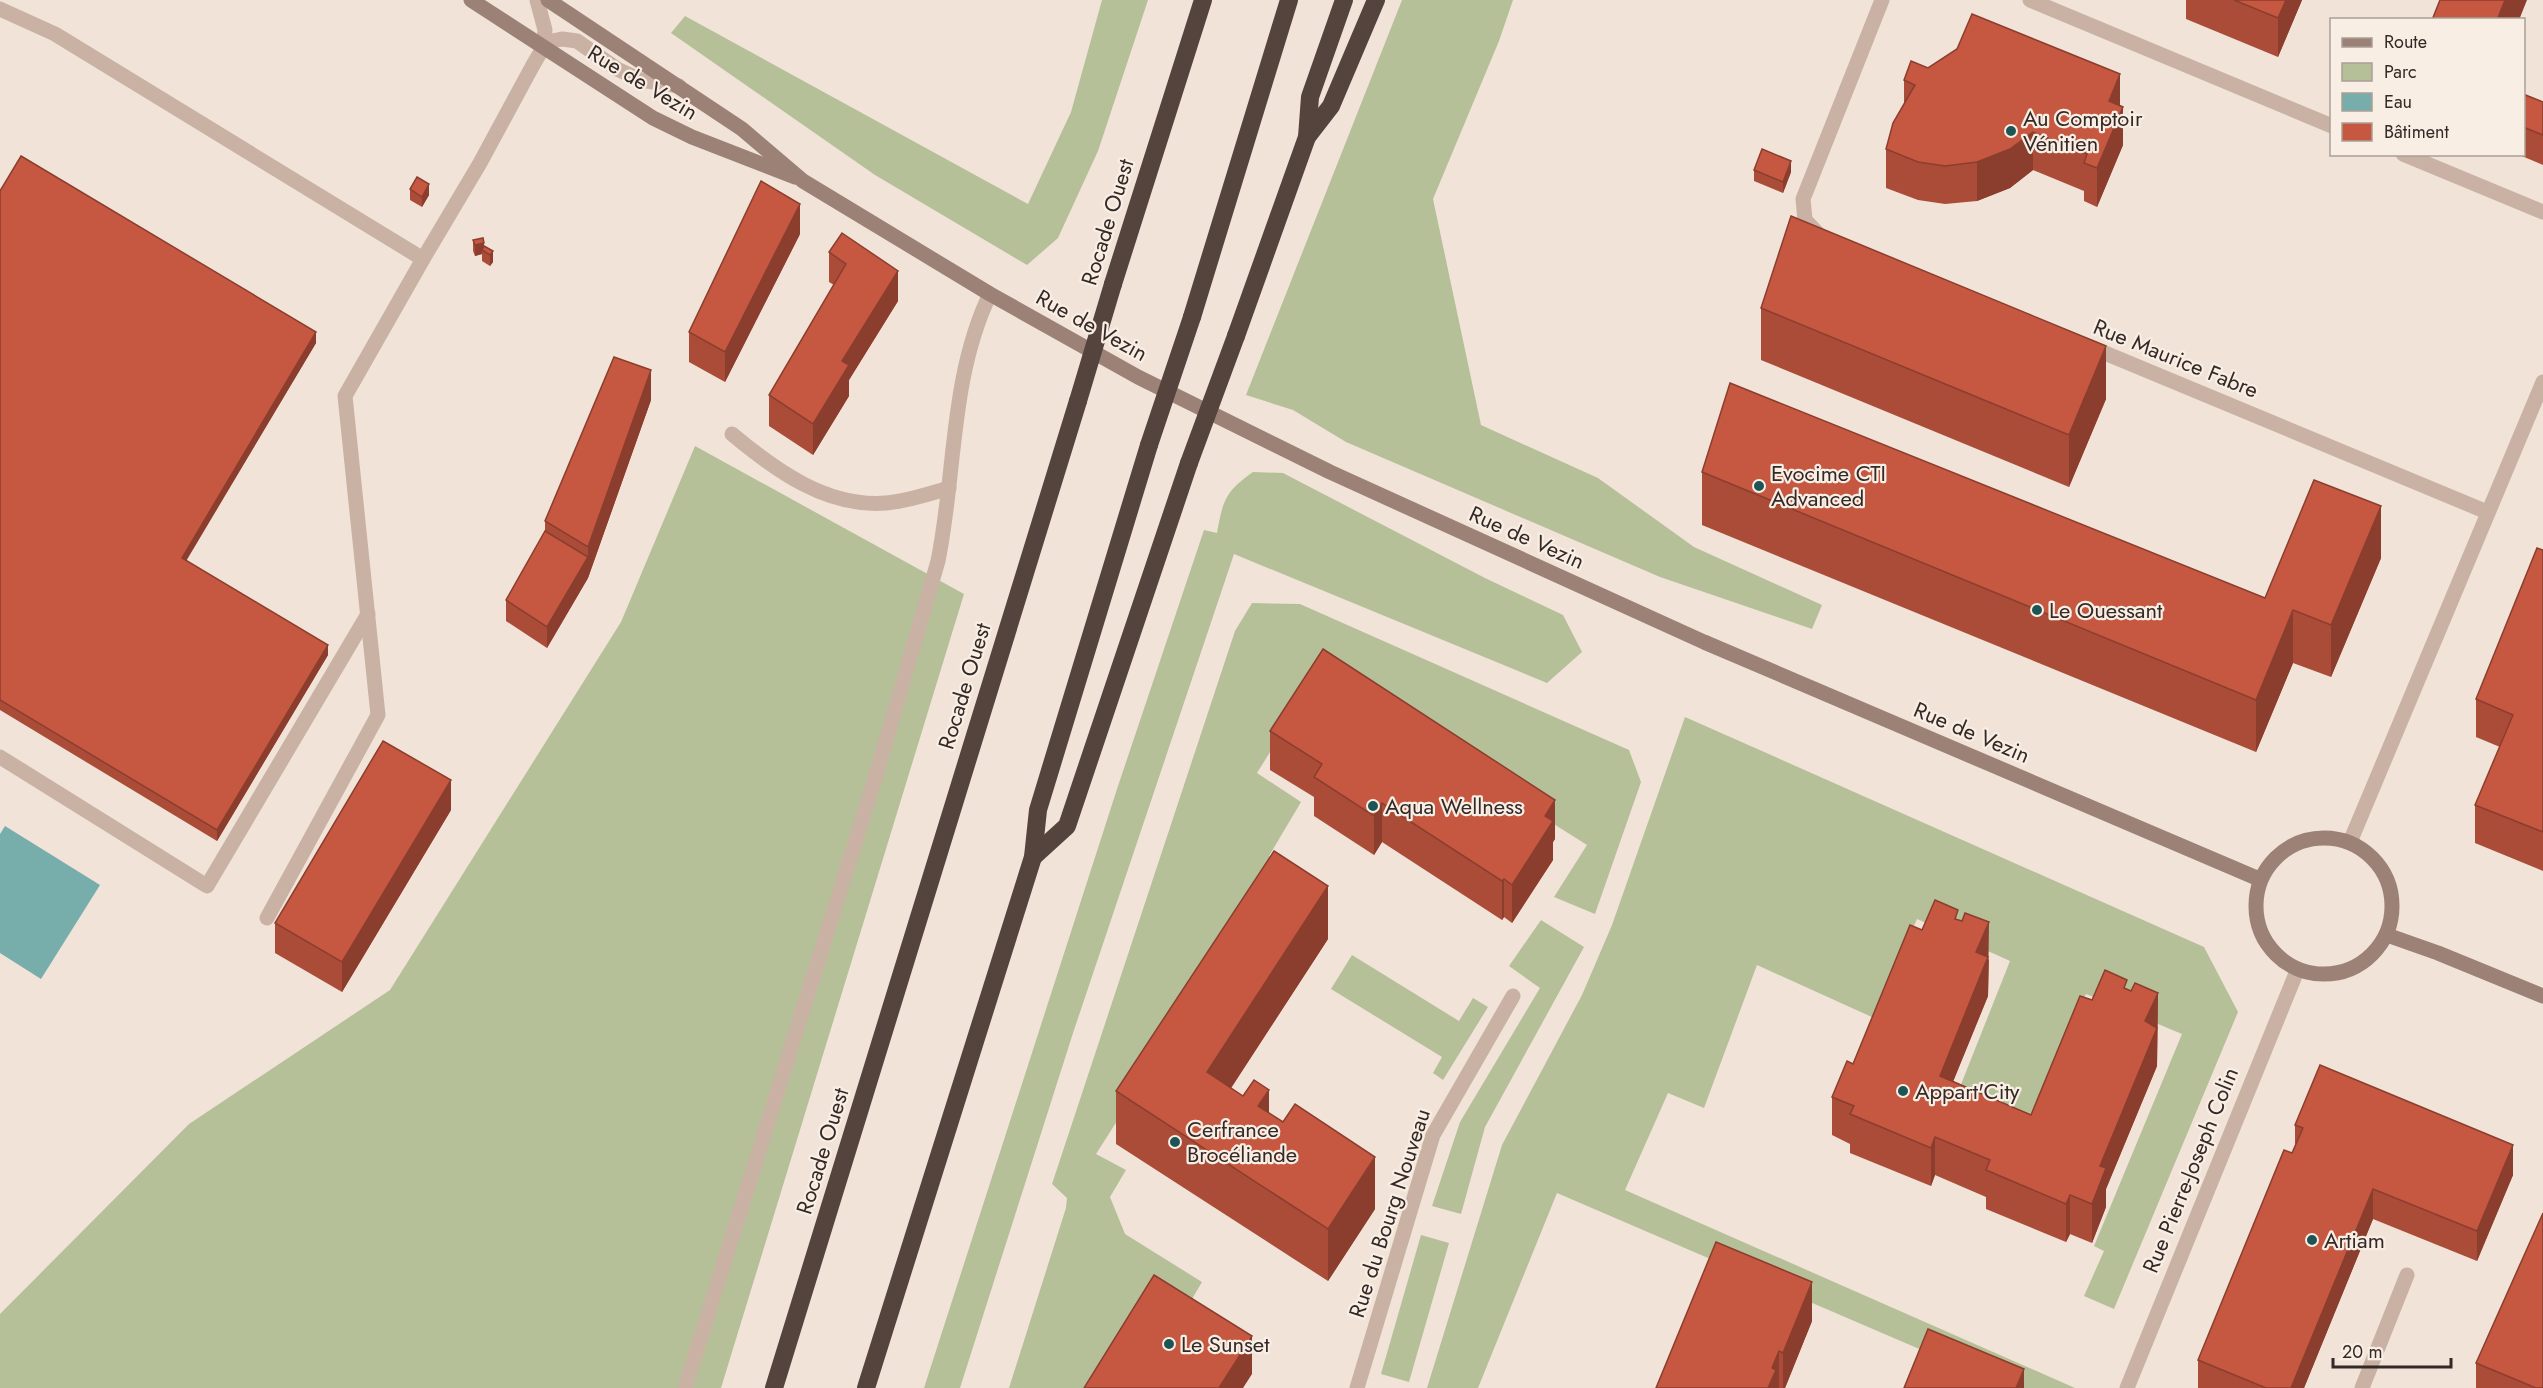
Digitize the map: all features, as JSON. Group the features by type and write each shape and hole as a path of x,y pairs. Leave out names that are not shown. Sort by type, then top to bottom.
{"highway":[{"name":"Rocade Ouest","path":"774,1388 1113,284 1203,0"},
{"path":"866,1388 1033,857 1038,810 1149,445 1192,317 1289,0"},
{"path":"1308,137 1310,97 1344,0"},
{"path":"1033,857 1067,826 1189,463 1308,137 1331,106 1376,0"}],"main road":[{"name":"Rue de Vezin","path":"471,0 652,118 692,137 803,180"},
{"name":"Rue de Vezin","path":"548,0 742,129 803,180 990,294 1138,377 1330,472 1704,642 2259,879"},
{"path":"2315,837 2350,842 2379,865 2393,899 2387,935 2365,963 2332,976 2297,971 2268,948 2254,915 2259,879 2282,851 2315,837"},
{"path":"2387,935 2438,953 2543,996"}],"street":[{"path":"537,0 545,30 543,48"},
{"path":"1832,243 1823,239 1805,220 1803,199 1882,0"},
{"path":"2030,0 2330,126"},
{"path":"0,9 56,34 423,259"},
{"path":"267,918 378,716 345,396 543,48 552,41 562,39 577,41 616,69 641,80 682,87"},
{"path":"2408,156 2543,212"},
{"path":"685,1388 876,775 938,561 965,363 980,314 990,294"},
{"name":"Rue Maurice Fabre","path":"2070,339 2487,512"},
{"path":"2350,842 2543,382"},
{"path":"732,434 760,458 813,490 850,501 884,503 949,488"},
{"path":"0,757 207,886 368,614"},
{"name":"Rue Pierre-Joseph Colin","path":"2127,1388 2297,971"},
{"name":"Rue du Bourg Nouveau","path":"1357,1388 1433,1135 1513,996"},
{"path":"2362,1388 2408,1275"}],"green space":[{"path":"1102,0 1148,0 1098,151 1058,238 1027,265 875,175 671,33 685,16 1028,204 1071,112"},
{"path":"1402,0 1513,0 1499,41 1433,199 1481,425 1598,478 1694,547 1822,605 1812,629 1660,577 1346,442 1293,410 1246,395"},
{"path":"695,446 964,594 721,1388 0,1388 0,1314 189,1124 390,990 621,622"},
{"path":"1253,472 1283,473 1485,578 1563,615 1582,652 1547,683 1234,554 1073,1033 960,1388 924,1388 1117,789 1204,530 1217,533 1221,512 1231,491"},
{"path":"1252,603 1300,604 1629,750 1641,782 1595,914 1554,897 1587,845 1318,675 1257,773 1301,802 1269,856 1282,863 1096,1154 1126,1170 1110,1197 1125,1234 1202,1282 1179,1321 1099,1388 1009,1388 1066,1208 1067,1198 1052,1184 1235,631"},
{"path":"1685,717 2204,947 2238,1012 2114,1309 2084,1296 2104,1251 2094,1246 2182,1034 2086,994 2032,1122 1958,1092 2010,961 1917,919 1874,1018 1757,965 1704,1108 1668,1093 1625,1190 2075,1388 2010,1388 1557,1193 1478,1388 1427,1388 1502,1145 1582,995 1612,925"},
{"path":"1541,920 1584,947 1485,1127 1461,1214 1432,1206 1460,1122 1540,988 1509,966"},
{"path":"1352,955 1459,1021 1473,998 1488,1007 1443,1080 1433,1073 1442,1057 1331,989"},
{"path":"1421,1235 1449,1243 1409,1382 1381,1374"}],"water":[{"path":"5,826 100,885 41,979 0,953 0,834"}],"building":[{"path":"2234,0 2286,0 2278,18"},
{"path":"2440,0 2505,0 2498,18 2433,18"},
{"name":"Au Comptoir Vénitien","path":"1972,14 2120,74 2109,101 2123,107 2097,168 2084,163 2087,154 2033,132 2010,149 1977,162 1945,166 1918,162 1886,149 1893,123 1915,85 1904,80 1911,61 1928,68 1957,49"},
{"path":"2525,95 2543,102 2543,135 2525,128"},
{"path":"1762,149 1791,161 1783,182 1754,170"},
{"path":"21,156 316,332 182,558 328,645 217,830 0,700 0,191"},
{"path":"417,177 429,184 422,197 410,189"},
{"path":"761,181 800,204 725,352 689,332"},
{"path":"1791,216 2106,346 2069,435 1761,308"},
{"path":"842,233 898,271 842,361 849,365 813,424 769,395 846,264 829,252"},
{"path":"483,238 484,243 475,245 473,240"},
{"path":"484,246 493,251 490,255 482,250"},
{"path":"614,357 651,370 588,547 545,521"},
{"path":"1730,383 2265,598 2314,480 2381,506 2331,625 2293,610 2256,700 1702,472"},
{"path":"545,531 588,557 547,627 506,600"},
{"path":"2537,548 2543,550 2543,832 2475,805 2513,715 2476,699"},
{"path":"1323,649 1555,800 1545,816 1553,821 1512,885 1504,879 1502,881 1382,803 1374,816 1314,777 1322,764 1270,731"},
{"path":"383,741 451,780 342,962 275,923"},
{"path":"1274,851 1328,886 1207,1072 1243,1096 1254,1080 1269,1090 1258,1106 1283,1122 1295,1104 1375,1157 1328,1229 1116,1091"},
{"name":"Appart'City","path":"1935,900 1958,910 1955,919 1962,921 1965,913 1989,922 1976,952 1988,957 1940,1076 2031,1115 2080,996 2092,1000 2105,970 2127,980 2124,988 2131,991 2135,983 2158,993 2145,1021 2157,1028 2100,1166 2106,1168 2092,1204 2070,1195 2066,1204 1986,1170 1990,1160 1935,1137 1931,1148 1850,1114 1854,1106 1832,1097 1847,1061 1853,1064 1910,925 1922,930"},
{"name":"Artiam","path":"2320,1065 2513,1145 2477,1231 2373,1189 2291,1388 2266,1388 2198,1360 2284,1150 2292,1153 2303,1128 2295,1125"},
{"path":"2543,1213 2543,1388 2536,1388 2476,1363"},
{"path":"1716,1242 1812,1282 1783,1353 1779,1351 1772,1368 1776,1370 1768,1388 1656,1388"},
{"path":"1154,1275 1252,1336 1219,1388 1084,1388"},
{"path":"1928,1329 2024,1369 2016,1388 1904,1388"}],"place":[{"name":"Au Comptoir Vénitien","path":"2011,131"},
{"name":"Evocime CTI Advanced","path":"1759,486"},
{"name":"Le Ouessant","path":"2037,610"},
{"name":"Aqua Wellness","path":"1373,806"},
{"name":"Appart'City","path":"1903,1091"},
{"name":"Cerfrance Brocéliande","path":"1175,1142"},
{"name":"Artiam","path":"2312,1240"},
{"name":"Le Sunset","path":"1169,1344"}]}
